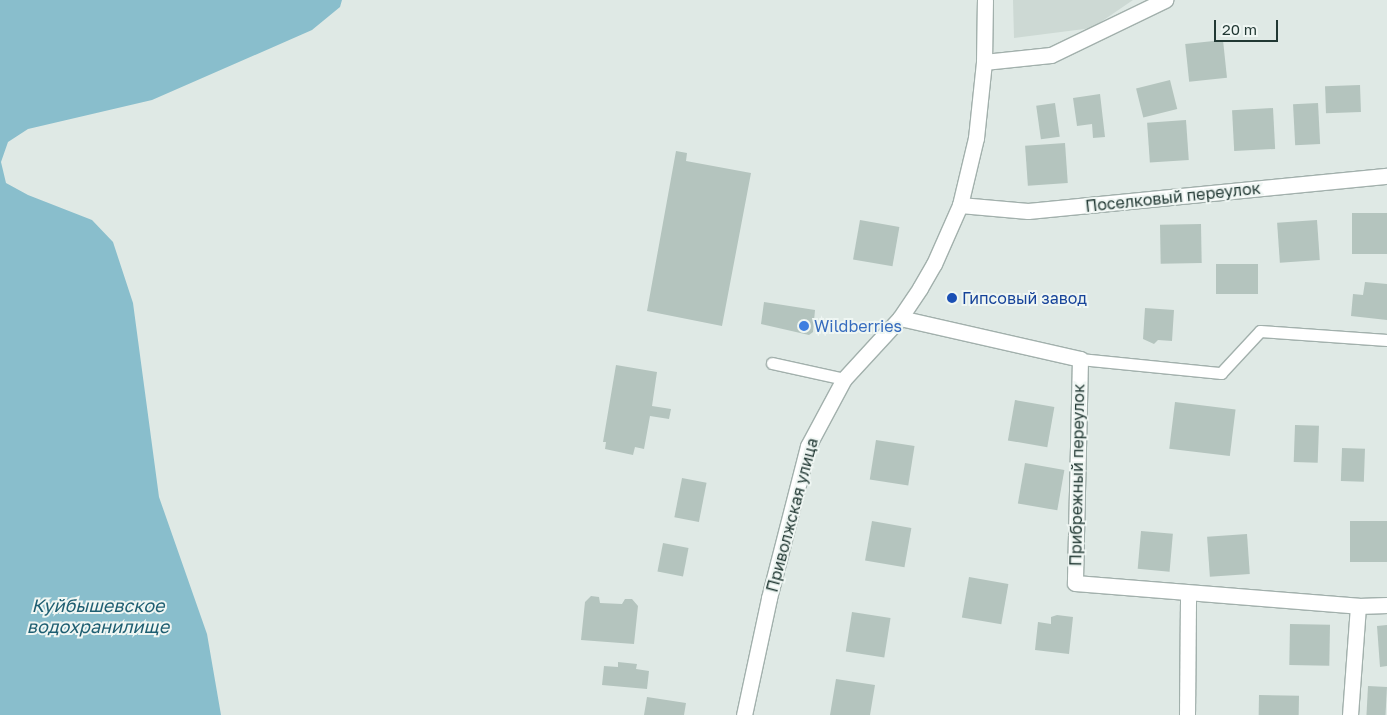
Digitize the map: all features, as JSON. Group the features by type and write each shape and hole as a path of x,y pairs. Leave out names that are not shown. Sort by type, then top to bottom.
{"street":[{"name":"Приволжская улица","path":"744,715 769,598 808,446 844,379 900,318 934,264 960,205 976,138 984,62 985,0"},
{"path":"984,62 1051,55 1164,0"},
{"name":"Поселковый переулок","path":"960,205 1028,211 1387,176"},
{"path":"900,318 1080,359"},
{"name":"Прибрежный переулок","path":"1080,359 1075,583 1188,594 1358,606 1387,605"},
{"path":"1187,715 1188,594"},
{"path":"1350,715 1358,606"}],"lane":[{"path":"1080,359 1221,373 1260,332 1387,340"},
{"path":"772,363 844,379"}],"shaded area":[{"path":"1013,0 1133,0 1092,28 1014,38"}],"water":[{"name":"Куйбышевское водохранилище","path":"0,0 342,0 340,7 312,30 152,100 28,129 8,142 1,162 6,183 28,195 92,220 113,242 133,303 159,497 207,634 221,715 0,715"}],"building":[{"path":"1223,40 1227,78 1189,82 1185,44"},
{"path":"1170,80 1177,109 1143,118 1136,88"},
{"path":"1360,85 1361,112 1326,113 1325,86"},
{"path":"1100,94 1105,137 1093,138 1092,124 1077,126 1073,98"},
{"path":"1055,103 1060,137 1041,139 1036,106"},
{"path":"1318,103 1320,144 1295,145 1293,104"},
{"path":"1273,108 1275,149 1234,151 1232,110"},
{"path":"1186,120 1189,160 1150,163 1147,123"},
{"path":"1065,143 1068,183 1028,186 1025,146"},
{"path":"676,151 687,153 686,161 751,173 722,326 647,311"},
{"path":"1352,213 1387,213 1387,254 1352,254"},
{"path":"860,220 899,227 892,266 853,259"},
{"path":"1317,220 1320,260 1280,263 1277,223"},
{"path":"1201,224 1202,263 1161,264 1160,225"},
{"path":"1216,264 1258,264 1258,294 1216,294"},
{"path":"1365,282 1387,284 1387,320 1351,316 1353,294 1363,295"},
{"path":"764,302 815,310 813,332 809,335 761,324"},
{"path":"1145,308 1174,310 1172,341 1158,340 1154,344 1143,339"},
{"path":"616,365 657,372 652,406 671,409 669,419 650,416 644,449 635,447 633,455 605,449 606,442 603,442"},
{"path":"1015,400 1054,407 1047,447 1008,440"},
{"path":"1175,402 1236,409 1230,456 1169,449"},
{"path":"1295,425 1319,426 1318,463 1294,462"},
{"path":"876,440 915,446 908,486 870,480"},
{"path":"1342,448 1365,449 1364,482 1341,481"},
{"path":"1025,463 1064,470 1057,510 1018,503"},
{"path":"682,478 707,483 699,522 674,517"},
{"path":"872,521 911,528 904,567 865,560"},
{"path":"1350,521 1387,521 1387,562 1350,562"},
{"path":"1141,531 1173,534 1170,572 1138,569"},
{"path":"1247,534 1250,574 1210,577 1207,537"},
{"path":"663,543 689,548 683,576 657,571"},
{"path":"969,577 1008,584 1001,624 962,617"},
{"path":"591,596 599,597 600,603 622,604 625,599 632,599 638,606 634,644 581,640 585,602"},
{"path":"852,612 891,618 884,658 846,652"},
{"path":"1057,615 1073,617 1069,654 1035,650 1038,622 1051,624 1051,617"},
{"path":"1290,624 1330,625 1329,666 1289,665"},
{"path":"1387,625 1387,666 1380,667 1377,626"},
{"path":"618,662 637,664 636,669 649,671 647,689 602,685 604,666 618,667"},
{"path":"836,679 875,685 870,715 830,715"},
{"path":"1368,686 1387,687 1386,715 1366,715"},
{"path":"1259,695 1299,696 1299,715 1259,715"},
{"path":"647,697 686,703 684,715 644,715"}],"place":[{"name":"Гипсовый завод","path":"952,298"},
{"name":"Wildberries","path":"804,326"}]}
